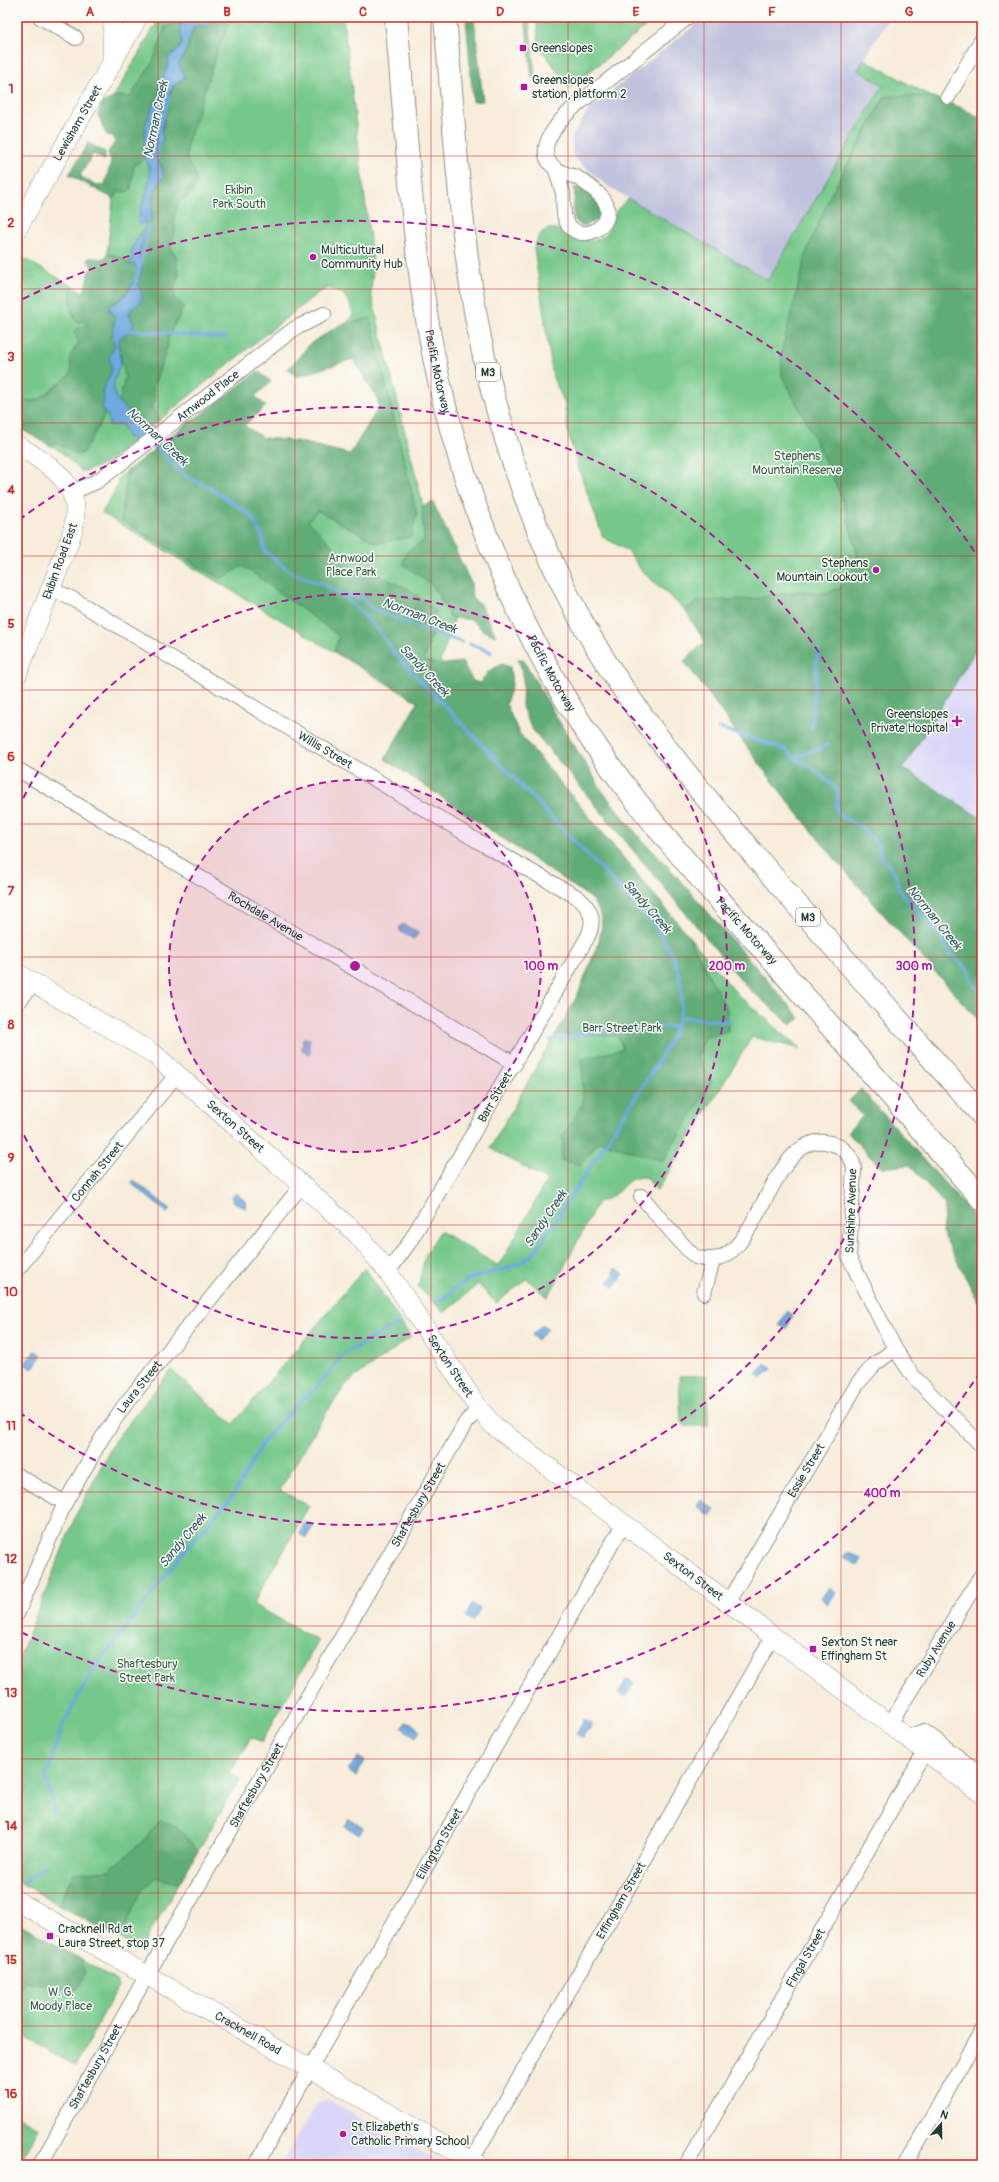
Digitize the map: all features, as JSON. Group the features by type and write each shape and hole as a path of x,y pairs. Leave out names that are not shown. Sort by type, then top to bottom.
{"highway":[{"name":"Pacific Motorway","path":"396,17 420,270 438,375 470,493 490,546 523,621 559,688 579,720 629,792 711,891 982,1199"},
{"name":"M3","path":"445,17 467,244 482,347 493,393 519,479 539,530 567,592 605,660 640,715 672,758 827,939 982,1115"}],"main road":[{"path":"112,61 113,17"},
{"name":"Lewisham Street","path":"17,229 138,17"},
{"name":"Ekibin Road East","path":"17,446 53,467 72,492 75,508 74,527 17,674"},
{"name":"Sexton Street","path":"17,972 148,1050 302,1185 366,1244 388,1272 478,1409 494,1426 982,1794"},
{"name":"Cracknell Road","path":"17,1901 310,2068 473,2164"}],"street":[{"path":"556,170 577,178 605,201 608,212 607,217 598,229 584,233 572,228 566,222 562,191 556,170 548,161 547,144 553,129 564,116 688,17"},
{"path":"48,19 76,38"},
{"path":"948,97 982,39"},
{"name":"Arnwood Place","path":"72,492 97,481 294,329 324,314"},
{"name":"Willis Street","path":"50,589 73,598 486,846 577,897 588,906 592,918"},
{"name":"Rochdale Avenue","path":"17,769 515,1064"},
{"name":"Barr Street","path":"388,1272 404,1252 588,938 592,929 592,918"},
{"path":"17,1004 34,983"},
{"name":"Connah Street","path":"17,1270 177,1074"},
{"name":"Sunshine Avenue","path":"713,1260 730,1254 741,1242 778,1177 792,1158 805,1146 818,1142 833,1144 842,1148 851,1157 854,1164 849,1257 895,1350 913,1376 982,1446"},
{"name":"Laura Street","path":"17,1614 65,1503 102,1438 124,1406 302,1185"},
{"path":"641,1196 695,1257 713,1260 704,1293"},
{"name":"Essie Street","path":"728,1602 858,1383 875,1364 895,1350"},
{"name":"Shaftesbury Street","path":"40,2165 147,1975 466,1422 478,1409"},
{"path":"17,1475 65,1503"},
{"name":"Ellington Street","path":"256,2165 310,2068 624,1523"},
{"name":"Ruby Avenue","path":"890,1724 982,1574"},
{"name":"Effingham Street","path":"473,2164 773,1636"},
{"path":"907,1737 924,1731 982,1775"},
{"name":"Fingal Street","path":"686,2165 925,1751"},
{"path":"905,2165 982,2030"}],"shaded area":[{"path":"705,17 889,17 858,70 883,84 768,280 609,187 573,157 571,138 589,109"},
{"name":"Greenslopes Private Hospital","path":"982,640 982,819 903,768"},
{"path":"17,863 25,868 17,882"},
{"name":"St Elizabeth's Catholic Primary School","path":"326,2099 442,2165 280,2165 317,2103"}],"green space":[{"path":"160,17 343,17 373,265 371,294 436,558 459,605 440,662 487,695 738,995 801,1049 752,1037 657,1191 646,1177 639,1177 630,1180 610,1197 598,1202 547,1297 527,1279 496,1303 478,1284 444,1313 418,1287 425,1256 440,1231 499,1266 547,1180 490,1148 577,997 599,941 602,924 599,911 591,898 385,759 418,702 102,513 118,485 117,479 190,421 214,407 264,438 296,441 355,480 385,430 365,349 344,325 353,316 349,301 340,292 329,288 318,293 105,464 86,471 81,471 59,450 17,427 17,267 23,258 83,292 106,264 121,128 102,117"},
{"path":"210,17 233,17 220,43 187,145 187,162 195,173 196,184 190,194 179,201 174,217 175,233 171,242 172,251 177,257 179,274 174,288 175,298 184,307 168,337 168,345 153,388 155,401 151,406 160,420 144,433 135,425 133,418 119,403 125,376 118,344 120,338 131,330 133,322 129,313 132,308 141,302 141,292 138,285 142,270 139,257 140,249 151,219 153,194 163,176 163,170 155,154 163,138 161,133 167,103 169,96 177,84 184,79 179,64 187,48 193,28 199,24 207,26 211,20"},
{"path":"466,17 474,17 483,101 473,102"},
{"path":"525,17 529,17 535,78 532,78"},
{"path":"606,17 632,17 629,24"},
{"path":"657,17 570,88 539,46 536,18"},
{"path":"180,23 182,43 178,50 169,56 168,65 160,85 159,97 153,105 145,126 144,158 134,166 131,189 127,192 119,191 114,199 69,175 88,143 105,152 105,160 93,154 80,176 98,186 105,184 111,162 108,152 115,142 113,137 106,134 98,115 102,103 117,96 130,97 154,60 165,27"},
{"name":"Stephens Mountain Reserve","path":"864,59 930,96 962,108 982,119 982,640 903,768 982,819 982,1024 822,843 770,778 684,661 705,642 685,610 641,570 628,551 603,537 577,464 568,433 564,401 553,378 534,248 540,235 546,230 554,229 563,231 581,239 590,241 599,239 609,230 617,210 629,199 768,280 883,85 858,70"},
{"name":"Stephens Mountain Reserve","path":"885,96 930,96 962,108 982,119 982,640 903,768 982,819 982,1024 822,843 770,778 684,661 705,642 685,610 699,601 752,599 800,591 825,593 839,589 859,561 844,503 810,429 782,376 781,354 807,251 830,196"},
{"path":"574,188 584,188 595,199 601,209 600,219 583,226 578,223 573,215"},
{"path":"109,254 122,258 130,265 135,264 138,271 129,290 122,298 113,303 109,310 115,316 112,336 115,345 109,356 112,368 102,391 103,409 105,415 83,453 76,455 63,446 56,444 49,445 17,427 17,396 29,401 38,400 69,376 71,371 70,356 79,342 74,333 76,329 88,325 84,322 77,322 74,318 71,310 72,286 83,292 88,273 92,267 88,261 89,258 102,259"},
{"name":"Arnwood Place Park","path":"370,318 417,514 411,537 377,543 318,511 308,521 338,551 365,566 374,574 409,589 436,612 431,638 424,660 438,665 462,662 473,681 480,683 489,671 502,664 510,667 512,685 506,704 519,733 688,935 727,1010 728,1031 705,1038 697,1057 712,1081 663,1161 599,1141 581,1165 561,1160 563,1136 583,1103 582,1059 623,1049 618,1036 556,1034 585,980 592,964 601,935 601,916 591,898 385,759 418,702 334,652 339,636 243,566 220,579 121,520 127,471 258,371 271,382 255,396 266,406 244,426 264,438 296,441 350,454 379,407 379,401 353,359 296,377 288,369 311,343 340,325"},
{"path":"433,502 471,583 472,599 480,604 496,636 482,630 472,620 450,617 433,586 403,564 406,552 424,541 422,506"},
{"path":"518,659 523,659 557,718 603,792 641,839 673,872 800,1018 791,1025 748,988 532,729 522,707 523,674"},
{"path":"861,1089 982,1225 982,1309 942,1232 945,1205 910,1165 881,1168 847,1132 863,1116 849,1101"},
{"name":"Shaftesbury Street Park","path":"365,1268 411,1337 347,1383 320,1422 280,1490 309,1506 253,1604 318,1641 262,1742 251,1737 230,1773 240,1779 140,1950 17,1881 17,1663 76,1515 115,1440 171,1370 233,1424"},
{"path":"707,1375 708,1426 685,1426 681,1422 679,1376"},
{"path":"160,1821 177,1826 198,1851 179,1883 157,1878 142,1889 120,1939 59,1905 73,1873 109,1870 141,1843"},
{"name":"W. G. Moody Place","path":"17,1922 116,1980 118,1987 75,2066 17,2033"},
{"path":"17,1922 81,1960 85,1973 77,1990 24,1981 17,1993"},
{"path":"17,2116 39,2129 18,2165 17,2165"}],"water":[{"path":"186,17 210,17 211,23 207,26 199,25 193,28 187,48 179,64 185,77 175,84 168,95 161,133 163,138 155,154 163,170 163,176 153,194 151,219 140,249 139,257 142,270 138,285 142,292 141,302 132,308 129,313 133,322 133,328 120,338 118,344 121,363 114,381 114,393 119,403 131,414 135,425 144,433 133,441 132,437 128,438 122,425 109,425 108,415 105,415 102,408 104,398 102,391 112,368 109,356 115,345 112,336 115,317 109,308 112,304 125,296 138,271 135,264 130,265 130,261 133,258 133,245 146,226 146,221 139,225 138,222 150,173 144,158 145,126 153,105 159,97 161,83 168,65 169,56 178,50 182,43 180,26"},
{"path":"402,924 419,932 414,939 401,932 399,928"},
{"path":"303,1038 310,1039 309,1045 311,1051 309,1054 302,1050"},
{"path":"134,1180 170,1209 167,1213 131,1183"},
{"path":"236,1193 246,1202 245,1208 234,1202 232,1196"},
{"path":"614,1269 618,1269 624,1274 614,1288 608,1282 614,1274"},
{"path":"787,1311 793,1315 786,1329 779,1325"},
{"path":"543,1324 548,1329 537,1340 532,1335"},
{"path":"35,1351 42,1355 32,1369 24,1364"},
{"path":"765,1363 772,1369 761,1378 756,1374"},
{"path":"701,1500 715,1510 710,1516 697,1506"},
{"path":"305,1522 314,1525 306,1538 299,1533"},
{"path":"849,1552 862,1559 858,1566 843,1557"},
{"path":"829,1588 836,1593 828,1604 821,1598"},
{"path":"472,1604 480,1609 473,1621 465,1617"},
{"path":"627,1679 634,1683 626,1697 619,1693"},
{"path":"584,1719 591,1723 590,1729 587,1730 582,1738 576,1734"},
{"path":"406,1722 414,1725 420,1731 416,1737 402,1728"},
{"path":"358,1757 365,1761 356,1776 349,1772 349,1769"},
{"path":"349,1819 363,1828 359,1835 345,1826"}],"waterway":[{"name":"Norman Creek","path":"163,117 169,96"},
{"name":"Norman Creek","path":"156,165 159,141"},
{"name":"Norman Creek","path":"135,281 143,255 148,226"},
{"path":"126,330 225,338"},
{"name":"Norman Creek","path":"152,444 186,476 210,488 251,515 263,538 264,551 289,571 326,586 342,596 351,595 363,599 370,607 421,629 462,642"},
{"name":"Sandy Creek","path":"342,596 370,621 382,635 393,652 652,922 660,933 673,957 682,995 678,1022 662,1056 535,1252 521,1263 467,1280 436,1302"},
{"name":"Norman Creek","path":"470,644 491,652"},
{"path":"812,728 818,650"},
{"name":"Norman Creek","path":"719,728 785,749 794,758 809,765 838,790 836,805 840,816 861,827 878,845 880,854 895,873 899,890 939,934 950,953 969,971 970,980 982,995"},
{"path":"794,758 828,745"},
{"path":"679,1017 730,1022"},
{"path":"551,1040 593,1033 676,1026"},
{"name":"Sandy Creek","path":"55,1812 46,1777 62,1727 90,1675 181,1555 235,1493 263,1442 297,1404 314,1390 343,1355 391,1327 400,1325"},
{"name":"Sandy Creek","path":"25,1882 45,1866"}],"place":[{"name":"Greenslopes","path":"523,48"},
{"name":"Greenslopes station, platform 2","path":"524,87"},
{"name":"Multicultural Community Hub","path":"313,257"},
{"name":"Stephens Mountain Lookout","path":"876,570"},
{"name":"Greenslopes Private Hospital","path":"957,721"},
{"name":"Sexton St near Effingham St","path":"813,1649"},
{"name":"Cracknell Rd at Laura Street, stop 37","path":"50,1936"},
{"name":"St Elizabeth's Catholic Primary School","path":"343,2134"}],"park label":[{"name":"Ekibin Park South","path":"239,197"},
{"name":"Barr Street Park","path":"622,1028"}]}
